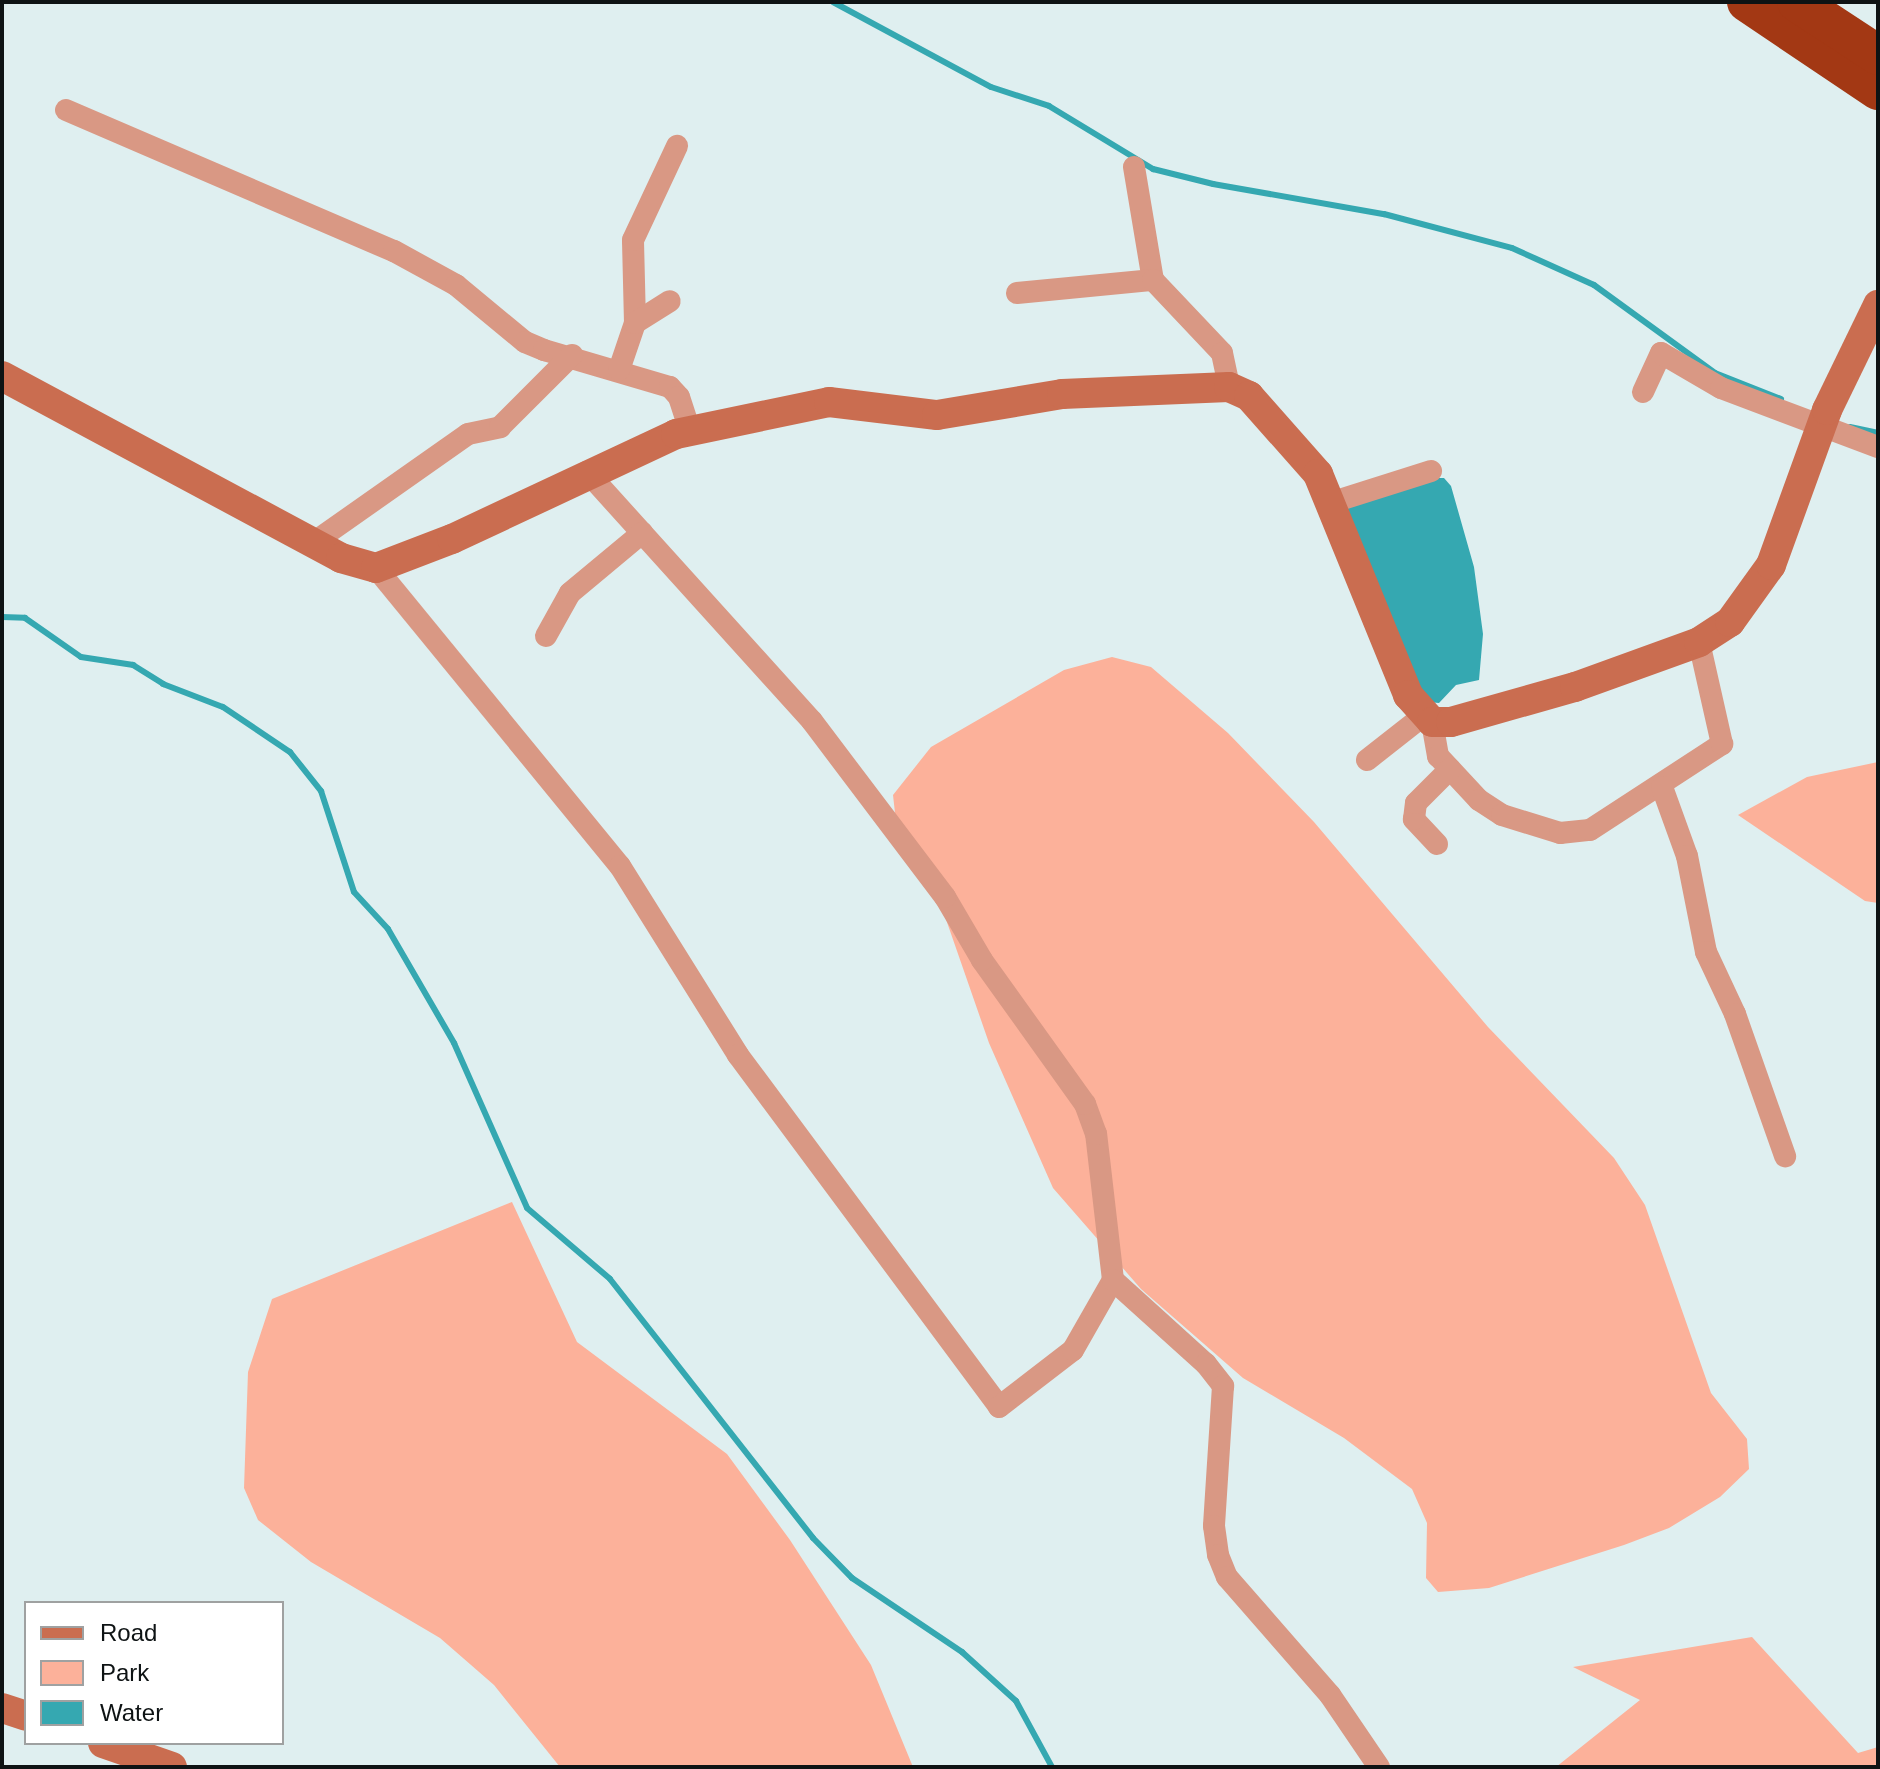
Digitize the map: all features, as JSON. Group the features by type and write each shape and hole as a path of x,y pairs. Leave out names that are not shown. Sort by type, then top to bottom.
{"highway":[{"path":"1747,2 1878,90"},
{"path":"1797,2 1878,55"}],"street":[{"path":"66,110 394,251 456,285 525,342 670,387 679,397 690,431"},
{"path":"619,370 635,323 633,240 677,146"},
{"path":"1134,167 1153,280 1222,353 1229,387"},
{"path":"1017,293 1153,280"},
{"path":"635,323 670,301"},
{"path":"1367,760 1427,719 1463,719 1575,687 1699,642 1730,622 1771,565 1821,428 1878,305"},
{"path":"1643,392 1661,353 1721,388 1878,447"},
{"path":"313,543 468,434 500,427 572,355"},
{"path":"2,376 355,565 376,568 452,539 587,472 690,431 829,402 937,415 1062,394 1229,387 1249,396 1267,413 1318,474 1408,695 1427,719 1438,756 1479,800 1502,815 1560,833 1590,830 1662,787 1722,744 1699,642"},
{"path":"1330,503 1431,471"},
{"path":"376,568 620,866 738,1055 999,1407 1073,1350 1113,1280 1096,1134 1085,1104 982,960 945,897 812,721 587,472"},
{"path":"546,636 570,593 642,533"},
{"path":"1437,844 1414,819 1416,803 1450,769"},
{"path":"1662,787 1687,856 1706,952 1735,1014 1785,1156"},
{"path":"1113,1280 1206,1364 1223,1386 1214,1526 1218,1555 1247,1601 1330,1695 1377,1766"},
{"path":"2,1708 24,1715"},
{"path":"109,1745 172,1767"}],"green space":[{"path":"1112,657 1151,667 1228,733 1314,822 1488,1027 1614,1158 1645,1205 1711,1393 1747,1439 1749,1469 1720,1497 1669,1528 1624,1545 1489,1588 1438,1592 1426,1578 1427,1523 1412,1489 1344,1438 1243,1378 1141,1289 1053,1188 989,1043 941,905 896,822 893,795 931,747 1064,670"},
{"path":"1878,762 1878,903 1865,901 1738,815 1807,777"},
{"path":"512,1202 577,1342 727,1454 790,1540 871,1665 913,1767 560,1767 494,1685 440,1638 311,1562 258,1520 244,1488 248,1372 272,1299"},
{"path":"1752,1637 1858,1753 1878,1747 1878,1767 1556,1767 1640,1700 1573,1667"}],"water":[{"path":"1424,478 1444,478 1451,486 1474,567 1483,634 1479,680 1456,685 1439,703 1428,702 1418,685 1344,507"}],"waterway":[{"path":"833,2 991,87 1049,106 1153,169 1213,184 1384,214 1512,248 1594,285 1715,373 1781,399"},
{"path":"1850,427 1878,433"},
{"path":"2,617 25,618 81,657 133,665 163,684 223,707 290,752 321,791 354,892 388,929 454,1043 527,1208 610,1279 813,1538 852,1578 962,1652 1016,1701 1052,1767"}]}
